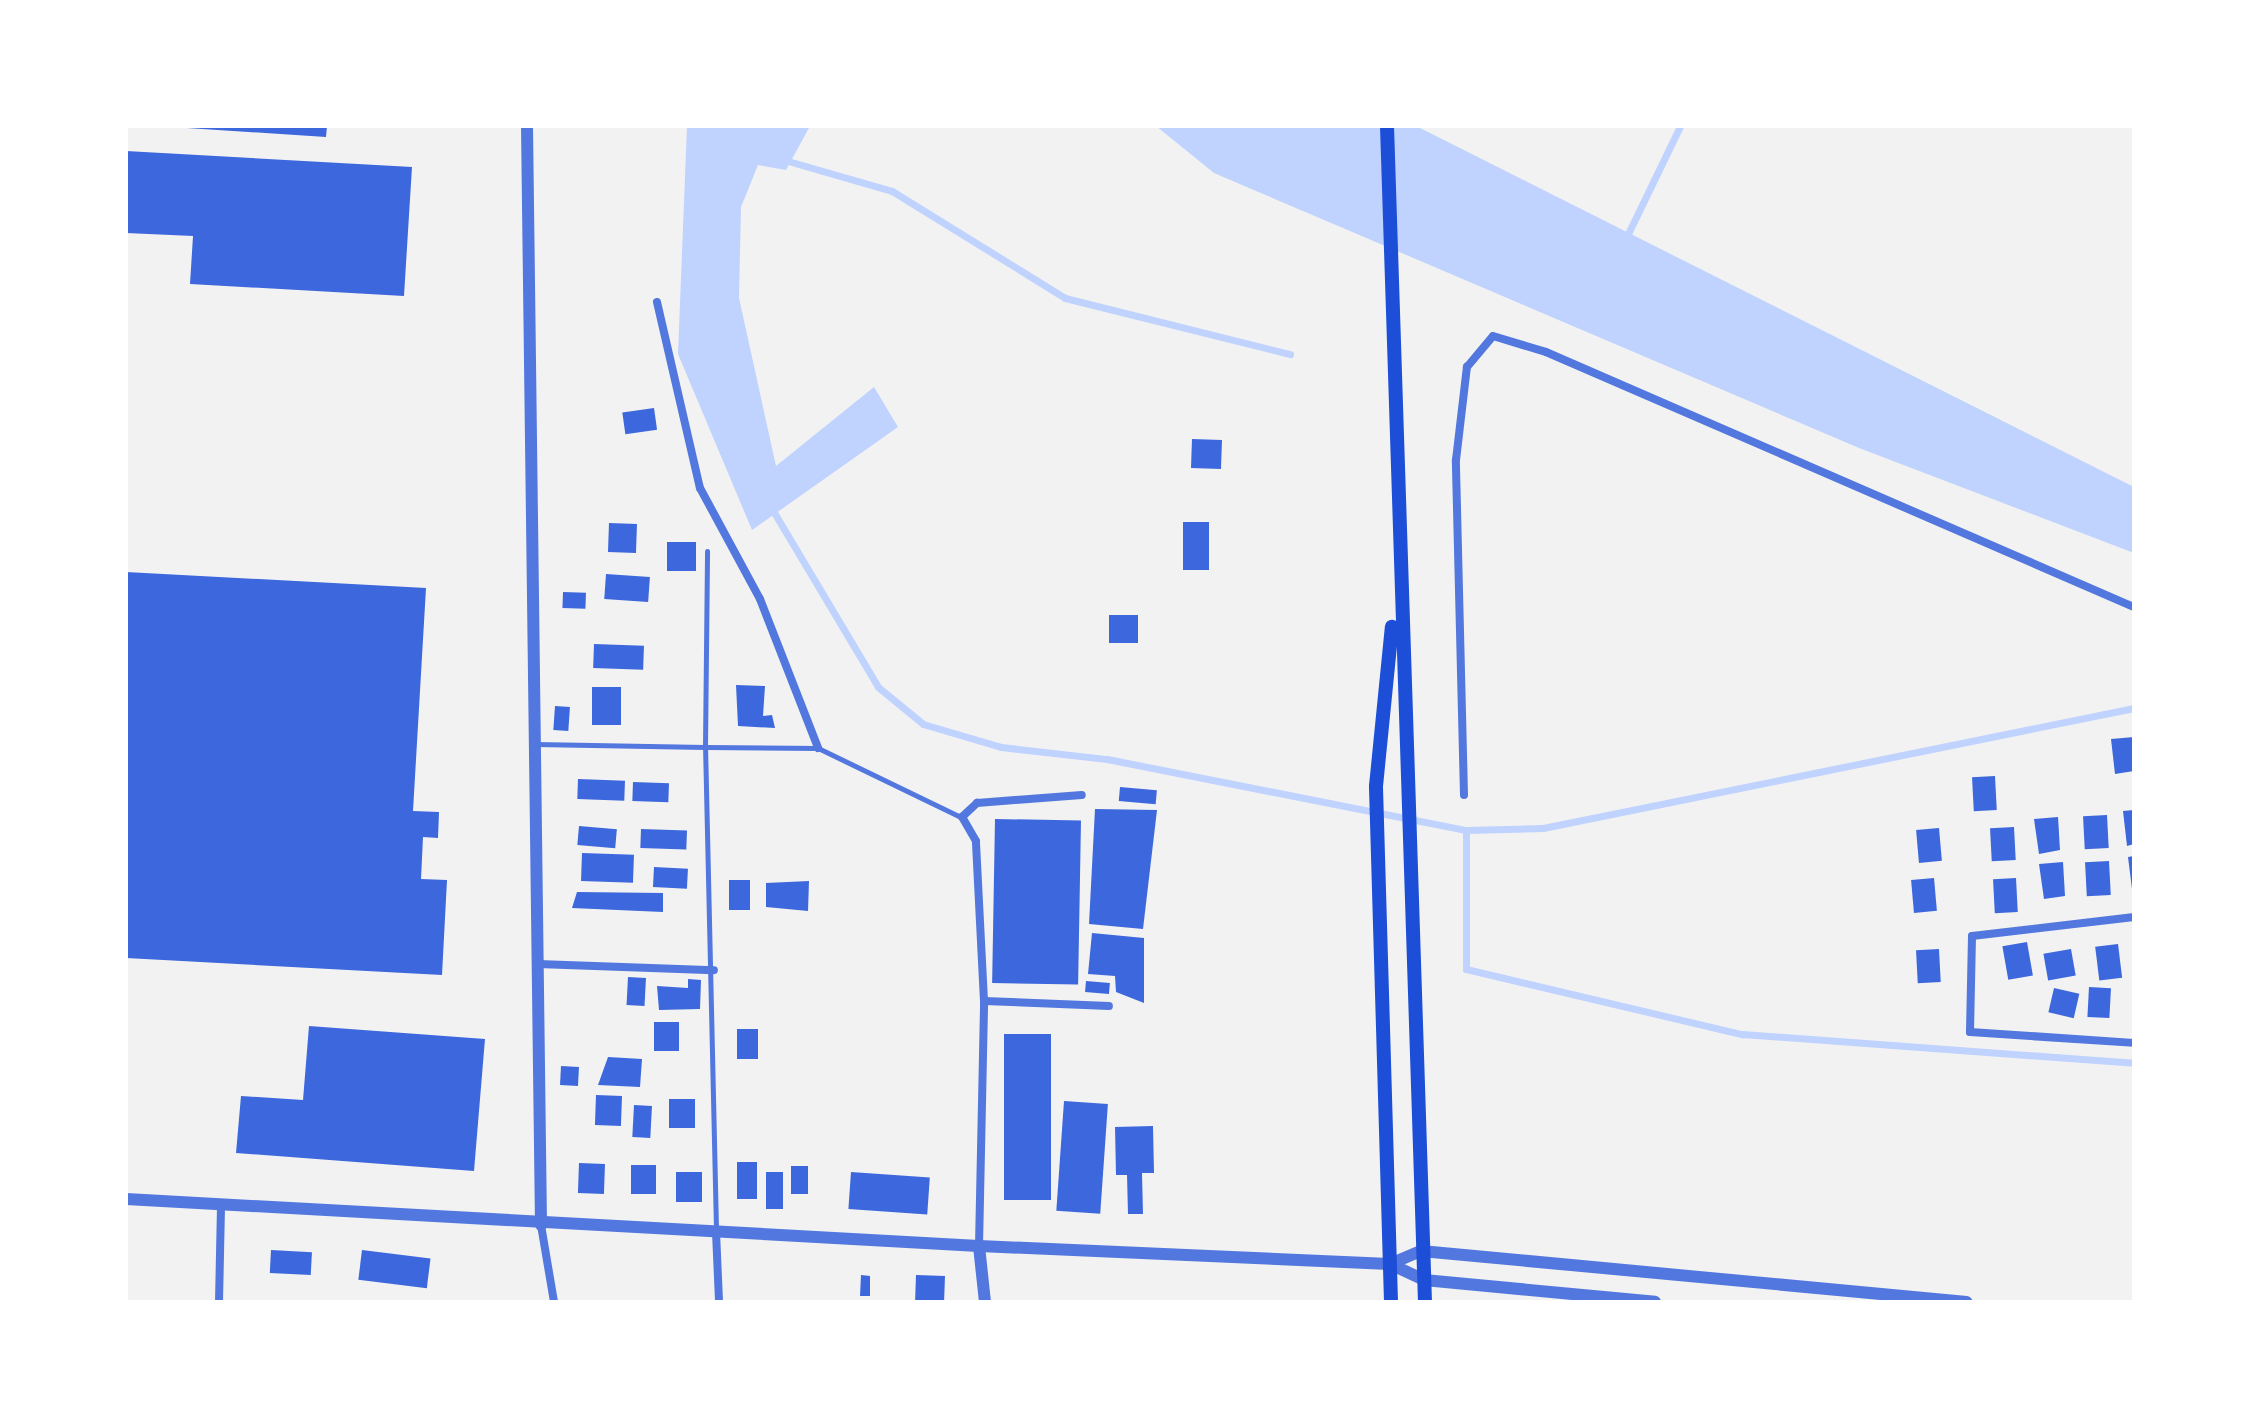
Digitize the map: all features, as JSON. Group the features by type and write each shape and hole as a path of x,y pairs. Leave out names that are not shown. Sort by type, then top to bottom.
{"main road":[{"path":"1387,126 1406,866 1425,1302"},
{"path":"1391,1302 1376,786 1398,567"}],"street":[{"path":"527,126 541,1225 554,1302"},
{"path":"657,302 700,488 760,599 818,748"},
{"path":"1464,795 1456,460 1467,367 1493,336 1546,352 2134,607"},
{"path":"985,1302 979,1246 984,1001 976,841 962,817 977,803 1082,795"},
{"path":"2134,917 1972,936 1970,1032 2134,1043"},
{"path":"538,964 714,970"},
{"path":"984,1001 1109,1006"},
{"path":"126,1199 541,1225 1390,1264 1424,1280 1655,1302"},
{"path":"219,1302 221,1203"},
{"path":"716,1232 719,1302"},
{"path":"1390,1264 1421,1251 1967,1302"}],"lane":[{"path":"707,551 705,747 714,970 716,1232"},
{"path":"535,744 818,748 962,817"}],"water":[{"path":"687,126 810,126 786,170 758,165 741,207 739,298 776,466 874,387 898,427 752,530 678,354"},
{"path":"1156,126 1416,126 2134,487 2134,553 1859,448 1214,173"}],"building":[{"path":"156,126 327,126 326,137"},
{"path":"126,151 412,167 404,296 190,284 193,236 126,233"},
{"path":"654,408 657,430 625,434 622,412"},
{"path":"1192,439 1222,440 1221,469 1191,468"},
{"path":"1183,522 1209,522 1209,570 1183,570"},
{"path":"609,523 637,524 636,553 608,552"},
{"path":"667,542 696,542 696,571 667,571"},
{"path":"126,572 426,588 413,811 439,812 438,838 423,837 421,879 447,880 442,975 126,958"},
{"path":"606,574 650,577 648,602 604,599"},
{"path":"563,592 586,593 585,609 562,608"},
{"path":"1109,615 1138,615 1138,643 1109,643"},
{"path":"594,644 644,646 643,670 593,668"},
{"path":"736,685 765,686 763,716 772,715 775,728 738,726"},
{"path":"592,687 621,687 621,725 592,725"},
{"path":"555,706 570,707 568,731 553,730"},
{"path":"2134,737 2134,771 2115,774 2111,739"},
{"path":"1995,776 1997,810 1974,811 1972,777"},
{"path":"578,779 625,781 624,801 577,799"},
{"path":"633,782 669,783 668,802 632,801"},
{"path":"1120,787 1157,790 1156,804 1119,801"},
{"path":"1095,809 1157,810 1143,929 1089,924"},
{"path":"2134,810 2134,844 2127,846 2123,811"},
{"path":"2107,815 2109,848 2085,849 2083,816"},
{"path":"2058,817 2060,850 2039,854 2034,819"},
{"path":"995,819 1081,821 1078,984 992,983"},
{"path":"579,826 617,829 615,848 577,845"},
{"path":"2014,827 2016,860 1992,861 1990,828"},
{"path":"1939,828 1942,861 1919,863 1916,830"},
{"path":"641,829 687,831 686,850 640,848"},
{"path":"582,853 634,855 633,883 581,881"},
{"path":"2134,856 2134,888 2132,889 2128,857"},
{"path":"2109,861 2111,895 2087,896 2085,862"},
{"path":"2063,862 2065,896 2044,899 2039,864"},
{"path":"654,867 688,869 687,889 653,887"},
{"path":"1934,878 1937,911 1914,913 1911,880"},
{"path":"2016,878 2018,912 1995,913 1993,879"},
{"path":"729,880 750,880 750,910 729,910"},
{"path":"809,881 808,911 766,907 766,883"},
{"path":"577,892 663,893 663,912 572,908"},
{"path":"1092,933 1144,938 1144,1003 1116,992 1115,976 1088,974"},
{"path":"2027,942 2033,975 2008,980 2002,946"},
{"path":"2118,944 2122,978 2099,981 2095,947"},
{"path":"1939,949 1941,982 1918,983 1916,950"},
{"path":"2071,949 2076,976 2048,980 2043,954"},
{"path":"628,977 646,978 645,1006 627,1005"},
{"path":"688,979 701,980 700,1009 659,1010 657,986 688,988"},
{"path":"1086,981 1110,983 1109,994 1085,992"},
{"path":"2089,987 2111,988 2109,1018 2087,1017"},
{"path":"2054,988 2079,994 2074,1018 2048,1012"},
{"path":"654,1022 679,1022 679,1051 654,1051"},
{"path":"309,1026 485,1039 474,1171 236,1153 241,1096 303,1100"},
{"path":"737,1029 758,1029 758,1059 737,1059"},
{"path":"1004,1034 1051,1034 1051,1200 1004,1200"},
{"path":"608,1057 642,1059 640,1087 598,1085"},
{"path":"561,1066 579,1067 578,1086 560,1085"},
{"path":"596,1095 622,1096 621,1126 595,1125"},
{"path":"669,1099 695,1099 695,1128 669,1128"},
{"path":"1064,1101 1108,1104 1100,1214 1056,1211"},
{"path":"634,1105 652,1106 650,1138 632,1137"},
{"path":"1153,1126 1154,1173 1142,1173 1143,1214 1128,1214 1127,1175 1116,1175 1115,1127"},
{"path":"737,1162 757,1162 757,1199 737,1199"},
{"path":"579,1163 605,1164 604,1194 578,1193"},
{"path":"631,1165 656,1165 656,1194 631,1194"},
{"path":"791,1166 808,1166 808,1194 791,1194"},
{"path":"676,1172 702,1172 702,1202 676,1202"},
{"path":"766,1172 783,1172 783,1209 766,1209"},
{"path":"851,1172 930,1178 927,1214 848,1209"},
{"path":"271,1250 312,1252 311,1275 270,1273"},
{"path":"362,1250 430,1258 427,1288 358,1280"},
{"path":"861,1275 870,1276 870,1296 860,1296"},
{"path":"916,1275 945,1276 944,1301 915,1300"}],"waterway":[{"path":"1624,242 1680,126"},
{"path":"781,159 892,191 1065,298 1290,354"},
{"path":"772,509 878,687 923,724 1001,747 1107,759 1466,830 1543,828 2134,708"},
{"path":"1466,830 1466,969 1742,1034 2134,1063"}]}
